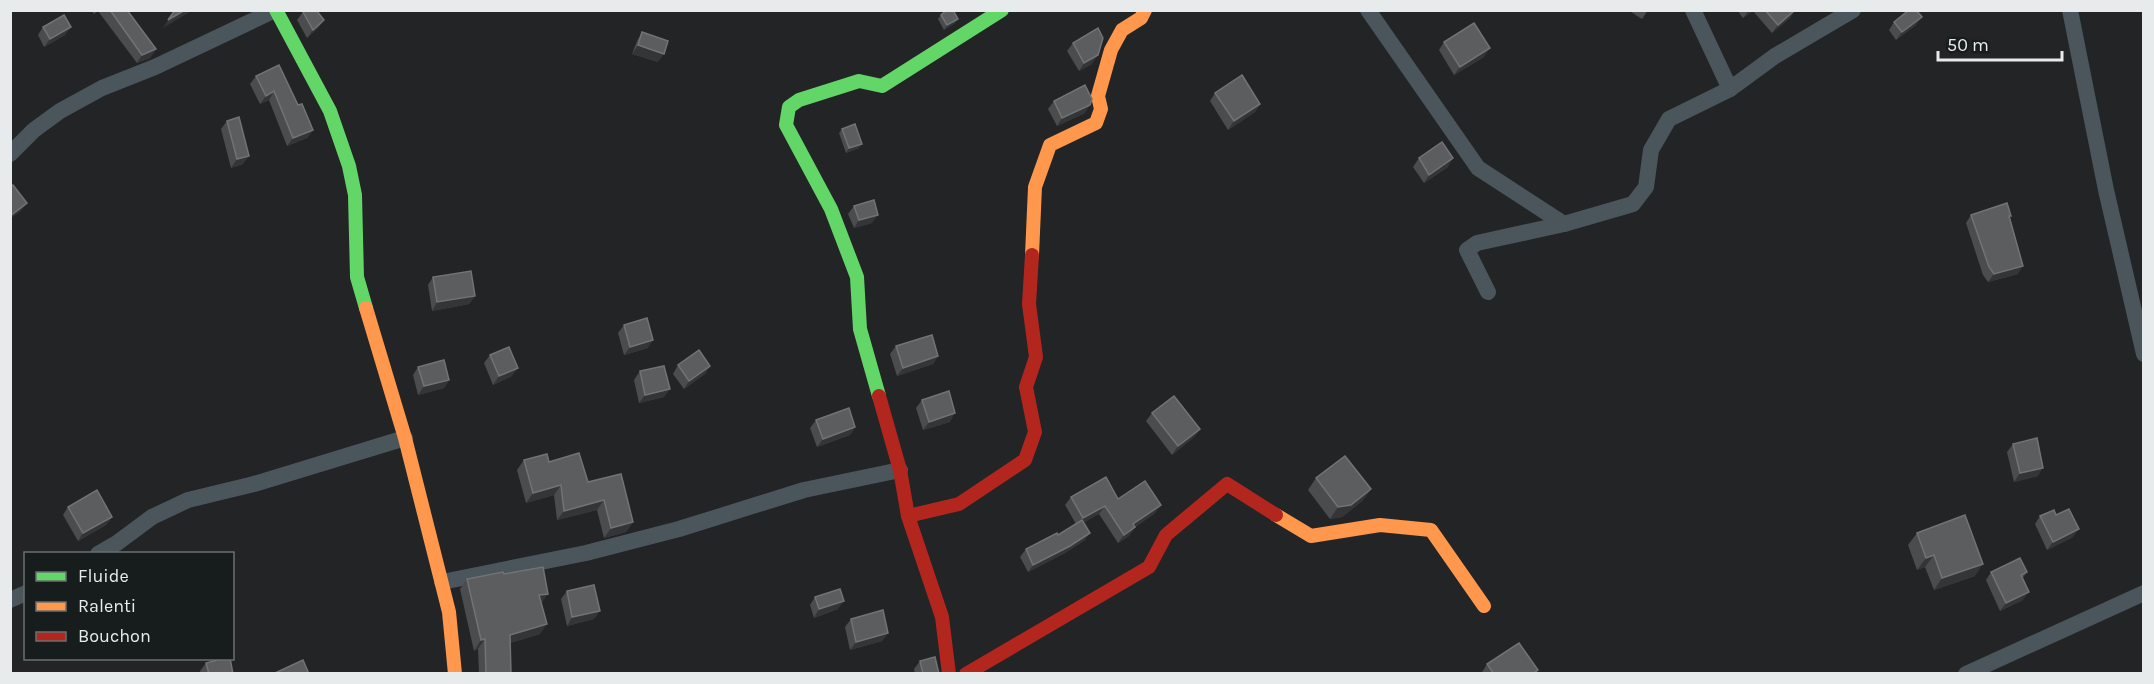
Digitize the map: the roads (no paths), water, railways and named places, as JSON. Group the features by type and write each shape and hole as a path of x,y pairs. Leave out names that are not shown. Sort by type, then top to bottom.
{"street":[{"path":"10,154 34,130 60,111 102,88 155,67 276,10 330,111 349,166 355,195 357,277 405,438 442,582 449,612 455,674"},
{"path":"908,516 958,504 1025,460 1035,432 1026,387 1036,357 1029,304 1035,187 1050,144 1096,123 1101,109 1098,96 1111,50 1122,30 1141,18 1145,10"},
{"path":"1368,10 1478,168 1564,224"},
{"path":"1693,10 1731,89"},
{"path":"1488,292 1467,250 1477,243 1564,224 1633,204 1646,188 1651,150 1669,119 1731,89 1775,56 1853,10"},
{"path":"2070,10 2106,190 2144,354"},
{"path":"949,674 942,617 908,516 900,470 860,329 857,277 831,208 786,125 789,107 799,100 858,81 882,86 999,11"},
{"path":"101,552 152,517 188,500 254,484 405,438"},
{"path":"442,582 586,553 679,529 804,490 900,470"},
{"path":"966,674 1149,567 1166,535 1227,484 1311,536 1380,525 1431,530 1484,606"},
{"path":"10,600 24,593"},
{"path":"1966,674 2144,593"}]}
